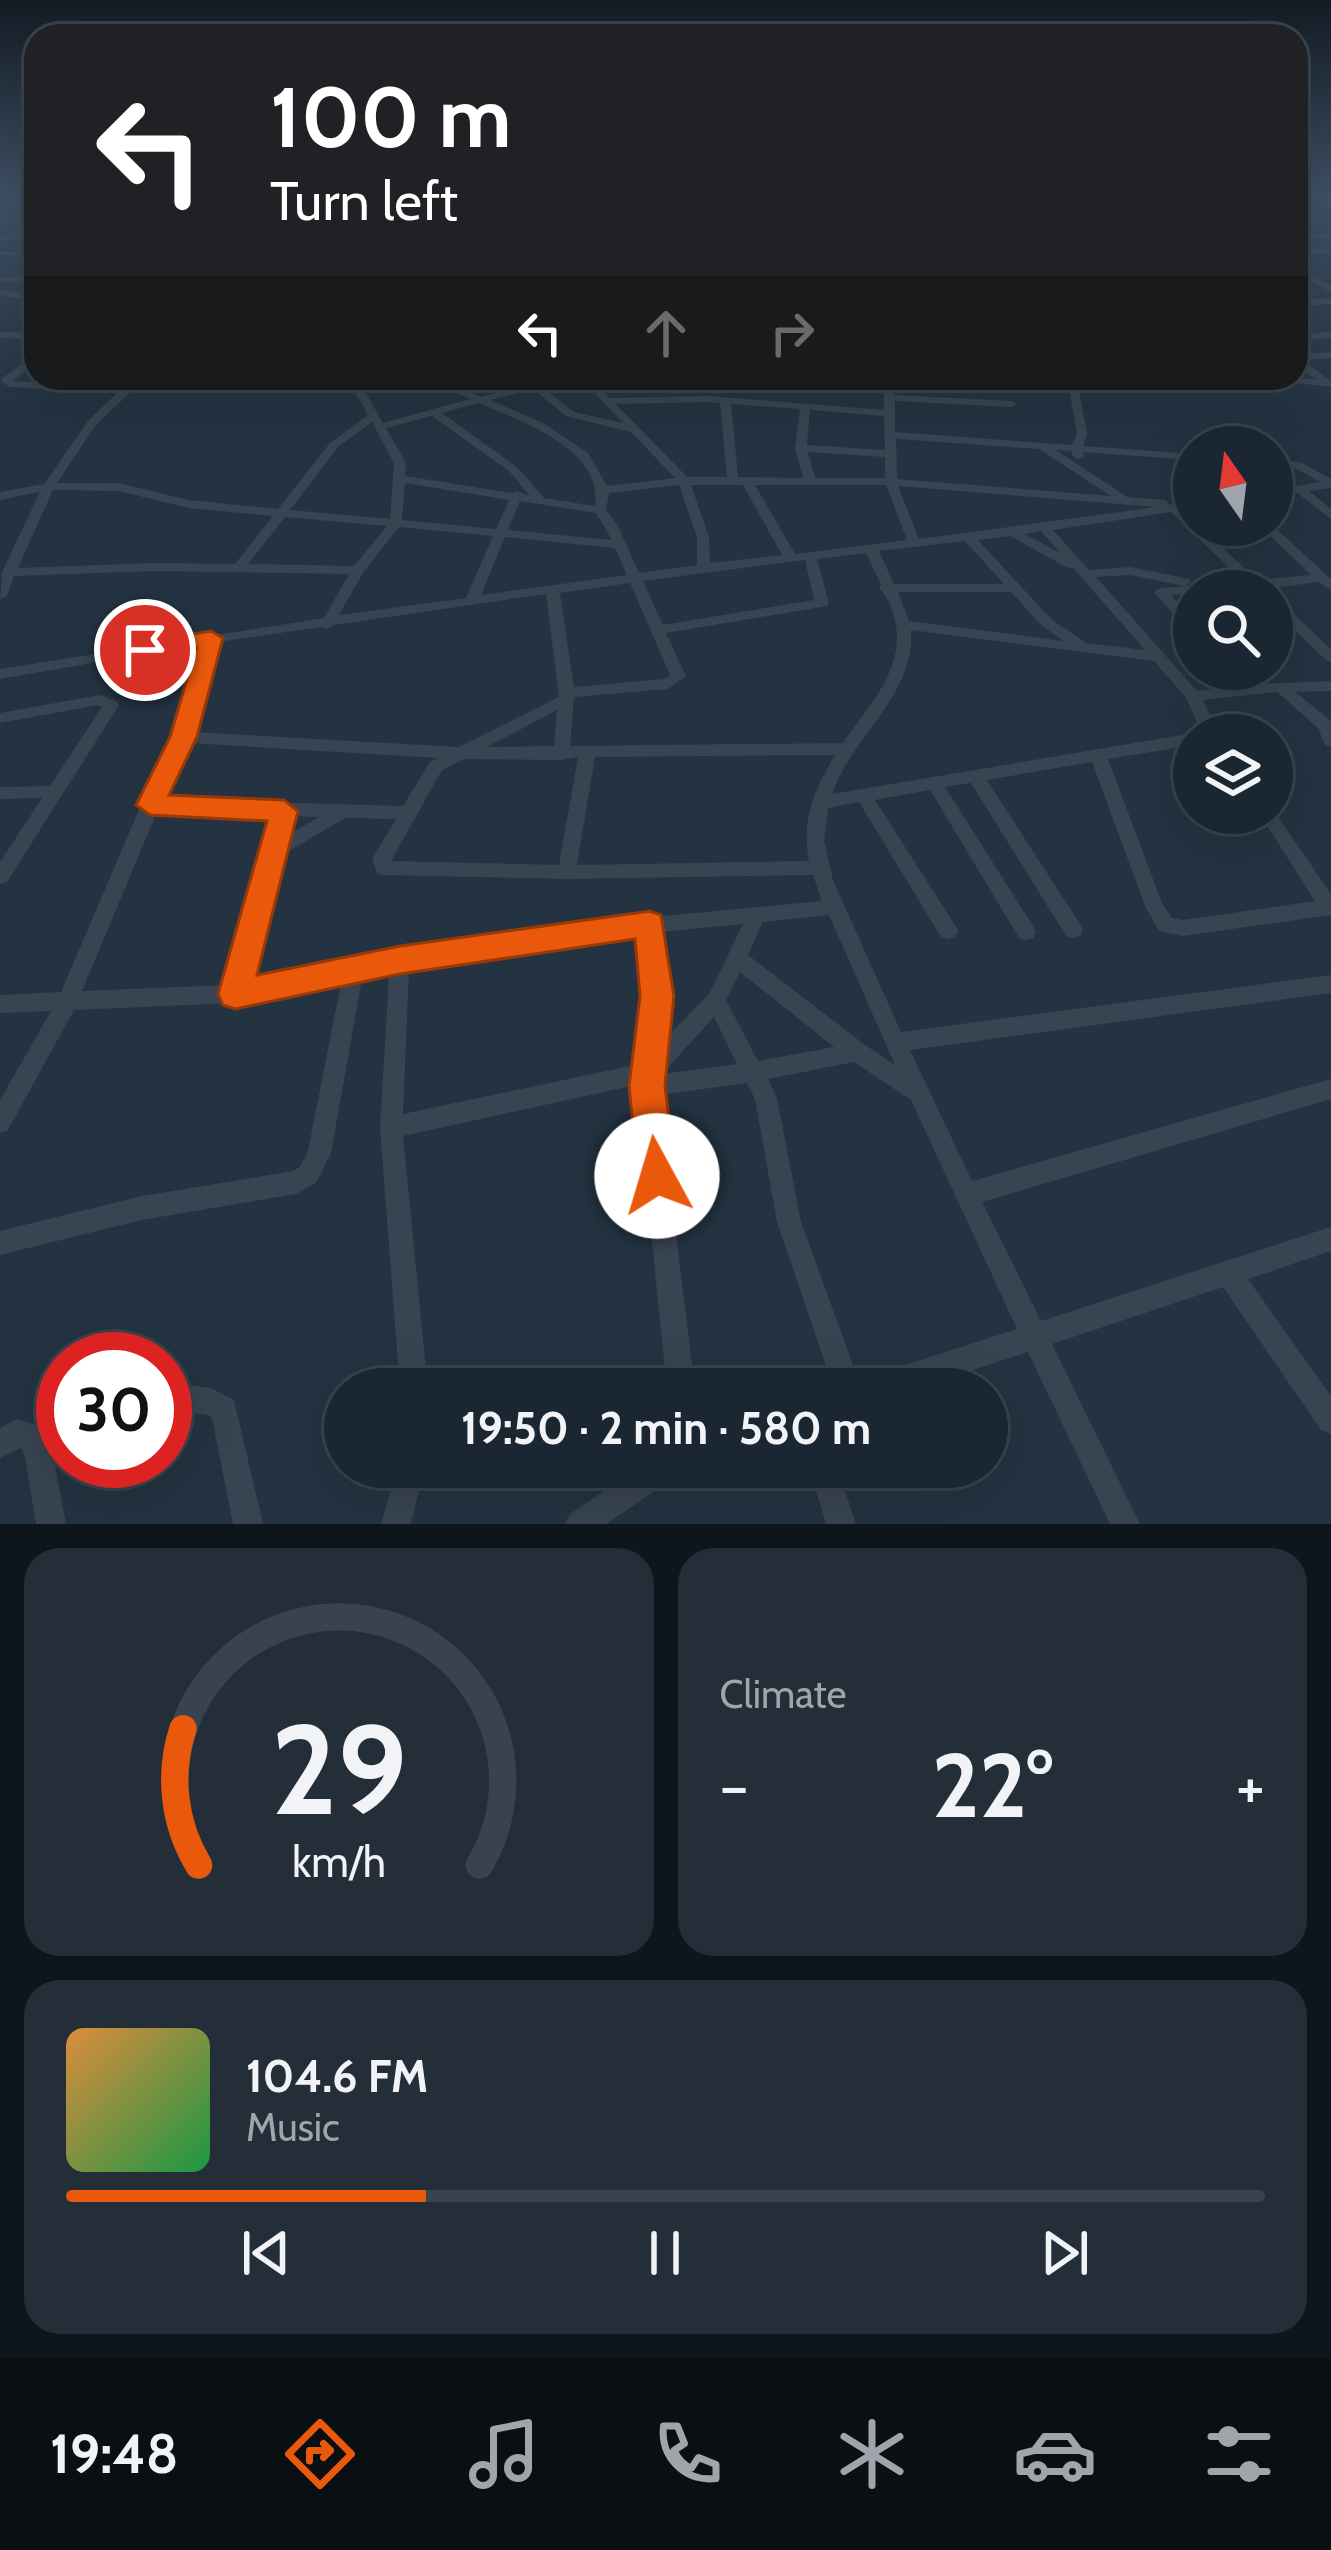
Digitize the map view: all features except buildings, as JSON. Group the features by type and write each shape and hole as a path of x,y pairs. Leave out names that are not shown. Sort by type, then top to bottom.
{"street":[{"path":"24,365 10,374 10,384 24,385"},
{"path":"0,596 24,529 80,432 124,390"},
{"path":"327,625 358,570 396,523 400,464 359,390"},
{"path":"458,390 541,426 584,455 616,544 676,668 674,681 567,696 454,753 427,776 381,859 383,868 567,872 821,868"},
{"path":"238,569 334,446 378,421 436,414 509,390"},
{"path":"539,390 570,414 637,430"},
{"path":"598,390 684,481 703,537 704,568"},
{"path":"707,399 710,390"},
{"path":"889,390 891,482 915,544"},
{"path":"1074,390 1082,434 1076,448 1101,498 1120,517"},
{"path":"889,398 1012,404"},
{"path":"610,401 707,399 888,413"},
{"path":"724,400 740,481 790,557"},
{"path":"805,407 800,448 810,481"},
{"path":"436,414 513,469 540,500"},
{"path":"890,435 1173,455"},
{"path":"1041,445 1129,500"},
{"path":"800,448 889,454"},
{"path":"1293,464 1331,484 1293,490"},
{"path":"399,479 579,506 684,481 891,482 1173,505"},
{"path":"0,496 50,486 118,487 189,504 616,544"},
{"path":"1299,489 1331,515"},
{"path":"471,604 517,496"},
{"path":"0,674 211,638 704,568 1173,508"},
{"path":"1045,528 1193,696 1201,714"},
{"path":"1012,532 1081,570 1173,579"},
{"path":"968,537 1046,622 1080,644"},
{"path":"1221,546 1242,570"},
{"path":"1290,546 1325,576"},
{"path":"871,549 903,625 905,644 898,672 844,749 818,803 815,844 821,868 966,1195 1125,1524"},
{"path":"658,630 822,603 810,555"},
{"path":"9,572 358,570"},
{"path":"1293,581 1325,576"},
{"path":"886,588 1015,588"},
{"path":"1173,590 1161,592 1173,605"},
{"path":"553,593 567,696 561,754"},
{"path":"1046,622 1047,642"},
{"path":"1293,622 1331,657"},
{"path":"903,625 1160,657"},
{"path":"0,1122 67,1003 150,805 184,737 211,638"},
{"path":"1293,687 1331,686"},
{"path":"1193,696 1252,690"},
{"path":"1284,690 1325,725 1331,739"},
{"path":"0,718 109,700 110,710 7,859 0,877"},
{"path":"518,721 522,753"},
{"path":"184,737 454,753 844,749"},
{"path":"818,803 1173,743"},
{"path":"567,872 587,755"},
{"path":"1098,757 1154,906 1166,925 1183,928 1330,907 1282,834"},
{"path":"977,778 1073,930"},
{"path":"935,785 1025,932"},
{"path":"0,793 54,792"},
{"path":"864,796 948,931"},
{"path":"150,805 406,813"},
{"path":"235,994 284,811"},
{"path":"275,842 308,811"},
{"path":"275,842 341,812"},
{"path":"0,1004 235,994 400,960 650,924 836,907"},
{"path":"648,1079 716,1000 757,915"},
{"path":"650,924 657,996 648,1079 679,1368"},
{"path":"737,958 857,1052 919,1093"},
{"path":"400,960 392,1128 412,1368"},
{"path":"0,1243 142,1208 296,1182 308,1175 319,1153 354,969"},
{"path":"896,1042 1331,984"},
{"path":"716,1000 754,1072 776,1137 789,1222 841,1368"},
{"path":"392,1128 648,1079 754,1072 857,1052"},
{"path":"966,1195 1331,1089"},
{"path":"939,1368 1331,1239"},
{"path":"1228,1272 1331,1420"},
{"path":"192,1400 211,1402 224,1411 248,1524"},
{"path":"0,1444 25,1432 36,1451"},
{"path":"45,1488 51,1524"},
{"path":"395,1524 405,1488"},
{"path":"580,1524 634,1488"},
{"path":"830,1488 841,1524"}],"route":[{"path":"145,650 211,638 184,737 150,805 284,811 235,994 400,960 650,924 657,996 647,1086 657,1176"}]}
